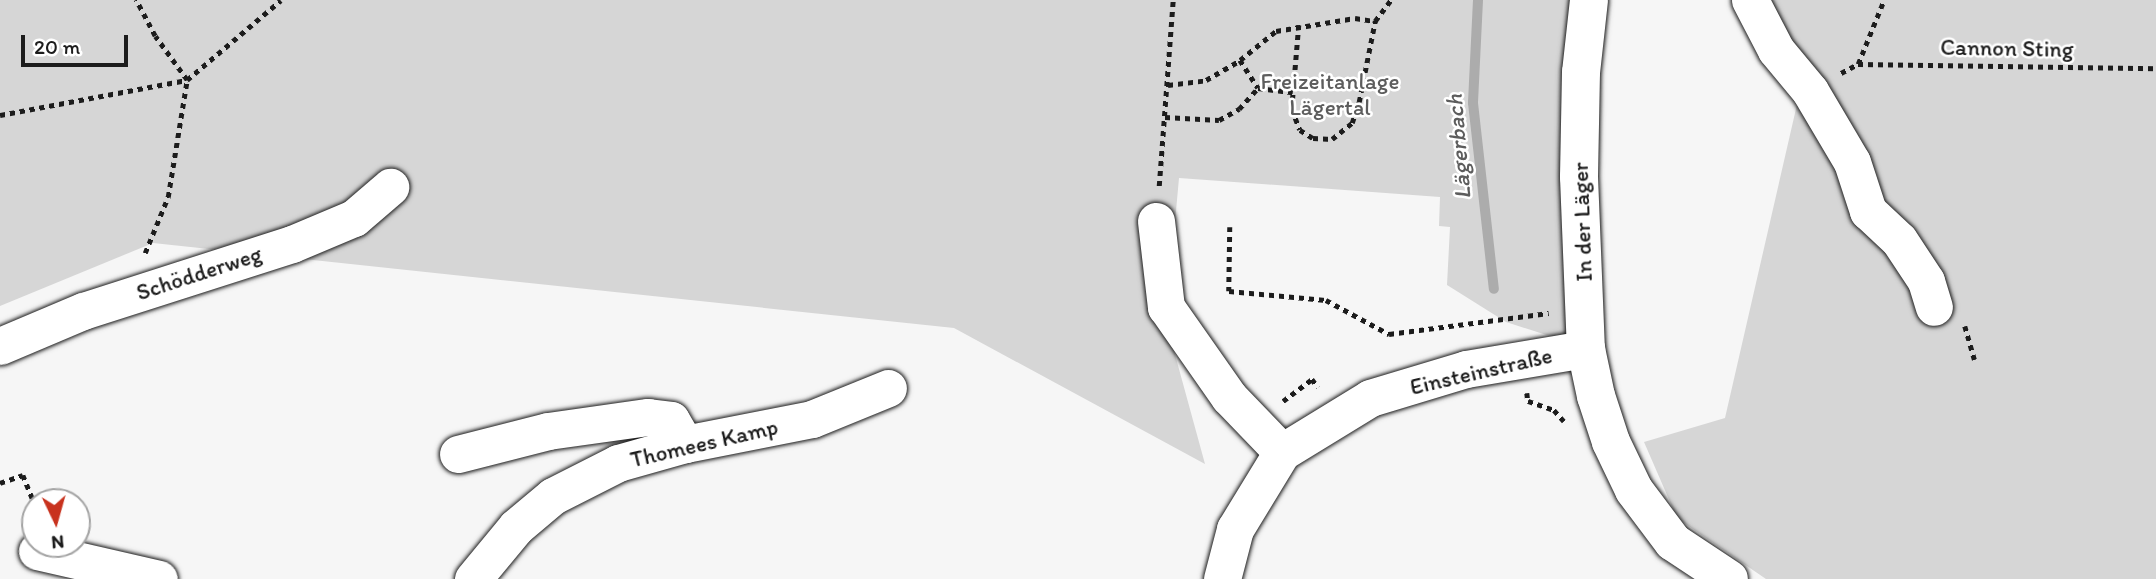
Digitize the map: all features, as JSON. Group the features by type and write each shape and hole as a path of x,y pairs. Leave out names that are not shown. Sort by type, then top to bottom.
{"main road":[{"name":"In der Läger","path":"1589,0 1581,72 1579,177 1586,349 1596,396 1611,442 1634,490 1674,542 1729,579"}],"street":[{"path":"1750,0 1776,50 1810,91 1852,162 1867,211 1899,240 1926,281 1934,307"},
{"name":"Schödderweg","path":"0,346 83,311 292,244 354,218 390,187"},
{"path":"1156,221 1166,307 1229,397 1282,452"},
{"name":"Einsteinstraße","path":"1222,579 1236,529 1282,452 1370,398 1466,369 1586,349"},
{"name":"Thomees Kamp","path":"473,579 516,527 553,496 618,463 685,444 812,419 888,388"},
{"path":"458,454 548,430 648,417 671,421 685,444"},
{"path":"68,558 159,579"}],"path":[{"path":"127,297 169,197 187,80 155,36 136,0"},
{"path":"0,115 187,80 281,0"},
{"path":"1156,221 1173,0"},
{"path":"1299,26 1292,109 1300,130 1313,138 1332,139 1352,123 1375,21 1391,0"},
{"path":"1810,91 1858,64 1884,0"},
{"path":"1168,85 1206,80 1240,60 1276,31 1355,18 1375,21"},
{"path":"1240,60 1258,88"},
{"name":"Cannon Sting","path":"1858,64 2156,68"},
{"path":"1294,82 1363,81"},
{"path":"1165,117 1219,120 1239,109 1258,88"},
{"path":"1258,88 1293,92"},
{"path":"1230,227 1229,291 1326,300 1389,334 1524,318"},
{"path":"1255,423 1312,379 1320,389"},
{"path":"0,483 23,475 28,488"}],"green space":[{"name":"Freizeitanlage Lägertal","path":"0,0 1581,0 1581,346 1506,322 1447,285 1450,227 1439,226 1440,197 1179,178 1175,222 1162,226 1162,307 1205,464 954,328 153,243 0,306"},
{"path":"1749,0 2156,0 2156,579 1766,579 1677,518 1644,442 1725,418 1798,100"}],"waterway":[{"name":"Lägerbach","path":"1478,0 1473,103 1494,289"}]}
